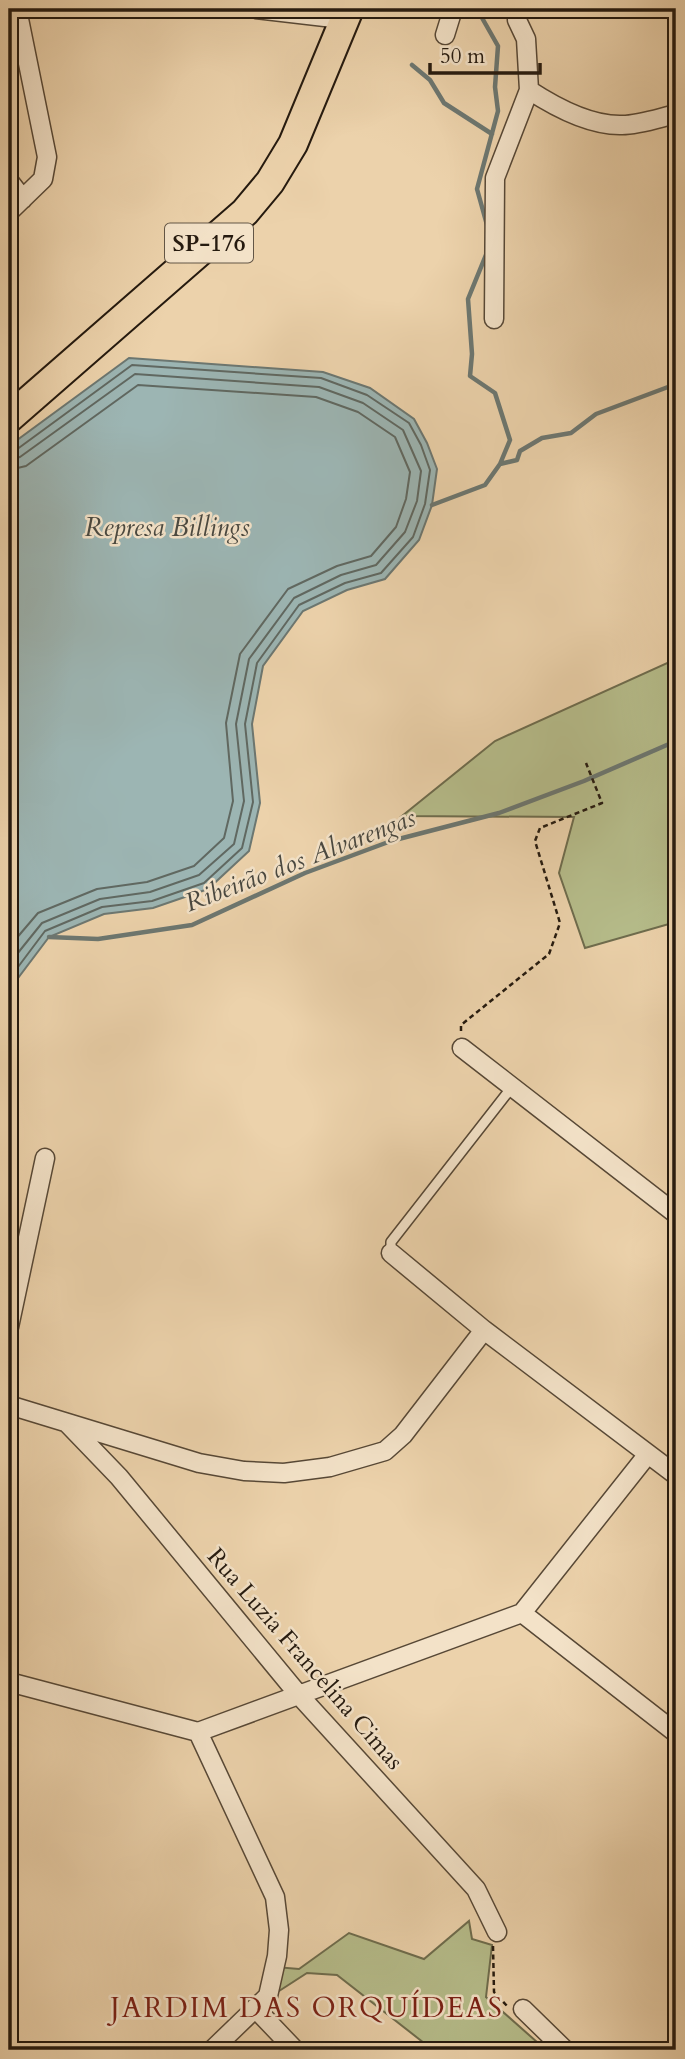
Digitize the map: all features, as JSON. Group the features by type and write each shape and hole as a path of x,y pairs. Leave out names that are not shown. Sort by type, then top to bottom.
{"main road":[{"name":"SP-176","path":"13,405 245,212 270,182 293,144 345,14"}],"street":[{"path":"9,212 43,178 47,158 17,9"},
{"path":"256,9 345,14"},
{"path":"445,35 453,9"},
{"path":"494,319 495,178 529,90 526,39 517,20 516,9"},
{"path":"529,90 548,102 601,123 623,125 676,114"},
{"path":"9,181 23,199"},
{"path":"462,1048 676,1214"},
{"path":"9,1327 45,1158"},
{"path":"391,1253 484,1330 676,1475"},
{"path":"9,1405 134,1444 244,1471 284,1473 365,1459 385,1451 403,1435 484,1330"},
{"name":"Rua Luzia Francelina Cimas","path":"68,1424 119,1477 298,1694 476,1889 496,1930"},
{"path":"119,1477 122,1455 134,1444"},
{"path":"9,1682 198,1732 522,1613 648,1454"},
{"path":"522,1613 676,1733"},
{"path":"198,1732 275,1897 279,1930 277,1956 268,1996 212,2050"},
{"path":"255,2008 295,2050"},
{"path":"520,2012 565,2050"}],"lane":[{"path":"391,1253 391,1242 512,1087"}],"path":[{"path":"462,1048 460,1025 549,954 560,923 535,841 540,828 602,803 586,763"},
{"path":"496,1930 494,1992 520,2012"}],"green space":[{"path":"676,659 676,922 585,948 559,873 574,817 402,816 495,741"},
{"path":"469,1921 472,1939 492,1945 486,1997 546,2050 433,2050 337,1975 307,1973 276,1993 276,1967 299,1969 349,1933 424,1959"}],"water":[{"name":"Represa Billings","path":"129,358 323,372 370,388 414,419 427,443 437,469 432,505 419,540 385,579 347,590 303,611 263,666 252,724 260,803 249,851 208,889 153,908 104,914 49,937 9,990 9,446"}],"waterway":[{"path":"477,9 498,46 495,87 498,111 477,189 487,225"},
{"path":"412,65 430,80 444,103 492,134"},
{"path":"488,250 468,299 472,354 470,376 495,393 510,440 500,464"},
{"path":"432,505 485,485 500,464 517,460 520,451 542,438 571,433 596,414 676,384"},
{"name":"Ribeirão dos Alvarengas","path":"49,937 98,939 192,925 305,873 391,841 499,813 584,781 676,741"}],"district":[{"name":"JARDIM DAS ORQUÍDEAS","path":"307,2008"}]}
